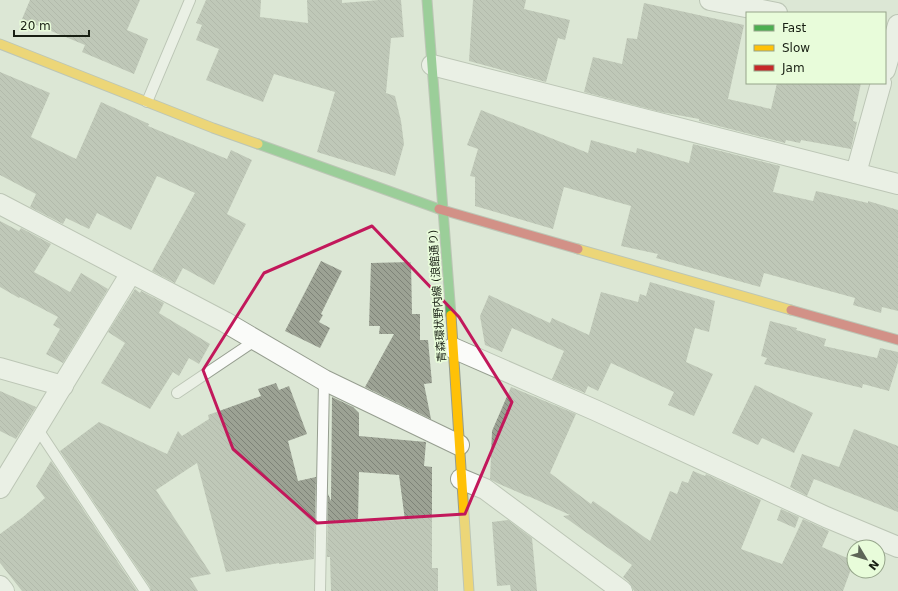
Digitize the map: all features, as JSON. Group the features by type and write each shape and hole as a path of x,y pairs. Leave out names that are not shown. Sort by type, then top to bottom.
{"street":[{"name":"青森環状野内線 (浪館通り)","path":"427,0 453,348 469,591"},
{"path":"710,0 772,12"},
{"path":"886,66 894,33"},
{"path":"0,44 213,128 442,210 898,340"},
{"path":"432,65 856,172 898,184"},
{"path":"856,172 881,84"},
{"path":"0,204 225,322 324,380 459,445"},
{"path":"0,488 131,273"},
{"path":"453,348 597,411 826,517 898,547"},
{"path":"0,368 62,386"},
{"path":"461,479 485,489 622,591"},
{"path":"0,586 4,591"}],"lane":[{"path":"147,102 190,0"},
{"path":"177,393 256,340"},
{"path":"320,591 324,380"},
{"path":"37,428 145,591"}],"highlighted area":[{"path":"372,226 459,317 512,402 465,514 317,523 233,449 203,370 264,273"}],"building":[{"path":"30,0 140,0 127,30 148,39 134,74 82,52 85,45 22,19"},
{"path":"206,0 261,0 260,17 308,23 307,0 342,0 342,3 401,0 404,37 391,38 386,93 395,96 401,121 404,144 395,176 317,152 335,92 274,74 263,102 206,80 219,49 196,40 202,25 196,23"},
{"path":"473,0 526,0 524,9 570,20 565,40 558,38 546,82 469,61"},
{"path":"644,3 744,25 728,99 771,109 777,84 861,84 853,121 857,122 851,149 801,140 800,143 786,140 785,143 699,121 699,119 661,112 584,92 593,57 622,64 627,38 637,39"},
{"path":"0,72 50,93 31,137 76,159 101,102 149,124 148,126 227,159 231,150 252,160 227,214 246,224 214,285 183,268 175,283 152,271 195,193 157,176 131,230 97,213 89,229 66,218 63,224 30,207 36,194 0,175"},
{"path":"481,110 588,153 591,140 636,153 637,148 689,163 693,144 780,166 773,192 813,201 816,191 868,203 868,201 898,210 898,311 882,307 881,313 853,305 855,298 764,273 760,287 656,258 658,254 621,246 631,206 564,187 553,229 475,206 475,177 470,176 478,149 467,145"},
{"path":"0,221 19,231 21,228 51,244 34,272 70,292 81,273 108,289 63,363 46,354 60,329 53,325 58,317 0,287"},
{"path":"321,261 342,271 321,314 323,315 319,322 330,328 320,348 285,331"},
{"path":"411,262 412,314 420,314 420,340 428,340 432,383 424,384 431,419 365,387 394,334 379,334 380,326 369,326 371,263"},
{"path":"650,282 715,301 709,332 695,328 686,362 713,374 694,416 668,405 674,392 611,363 598,391 588,386 585,393 552,379 564,351 512,328 502,352 485,345 480,316 489,295 550,323 552,318 589,335 601,292 638,302 640,294 646,296"},
{"path":"135,289 140,293 141,291 164,303 159,313 210,344 199,364 189,358 179,376 173,372 150,409 101,383 125,343 108,332"},
{"path":"770,321 797,328 796,330 826,339 824,346 877,358 880,348 898,352 898,362 889,391 863,384 862,388 764,364 767,358 761,356"},
{"path":"276,383 279,390 289,386 307,434 288,441 298,481 316,477 314,559 226,572 197,463 156,490 211,574 190,578 198,591 151,591 150,587 60,451 99,422 167,454 178,431 182,436 209,419 208,415 261,396 258,389"},
{"path":"755,385 813,413 794,453 762,438 758,445 732,433"},
{"path":"511,387 576,414 550,473 591,504 593,501 650,541 670,491 677,494 682,481 688,483 693,471 705,476 706,474 761,500 741,549 782,564 803,519 829,531 822,547 846,558 846,579 847,579 843,591 634,591 629,582 623,577 632,565 563,516 570,515 490,479 492,431"},
{"path":"0,391 36,407 16,439 0,431"},
{"path":"332,397 353,407 359,413 359,436 426,442 424,466 432,467 432,568 438,568 438,591 331,591 330,557 327,557 328,494 331,501","holes":["359,472 399,475 405,520 358,521"]},
{"path":"854,429 898,446 898,512 814,479 807,496 790,487 802,454 839,467"},
{"path":"51,461 137,591 22,591 0,563 0,534 45,498 36,486"},
{"path":"781,509 799,517 795,528 777,520"},
{"path":"508,520 532,538 537,591 511,591 510,585 497,586 492,522"}],"traffic: fast":[{"path":"427,0 451,315"},
{"path":"258,144 439,209"}],"traffic: slow":[{"path":"0,44 213,128 258,144"},
{"path":"578,249 791,310"},
{"path":"451,315 469,591"}],"traffic: jam":[{"path":"439,209 578,249"},
{"path":"791,310 898,340"}]}
